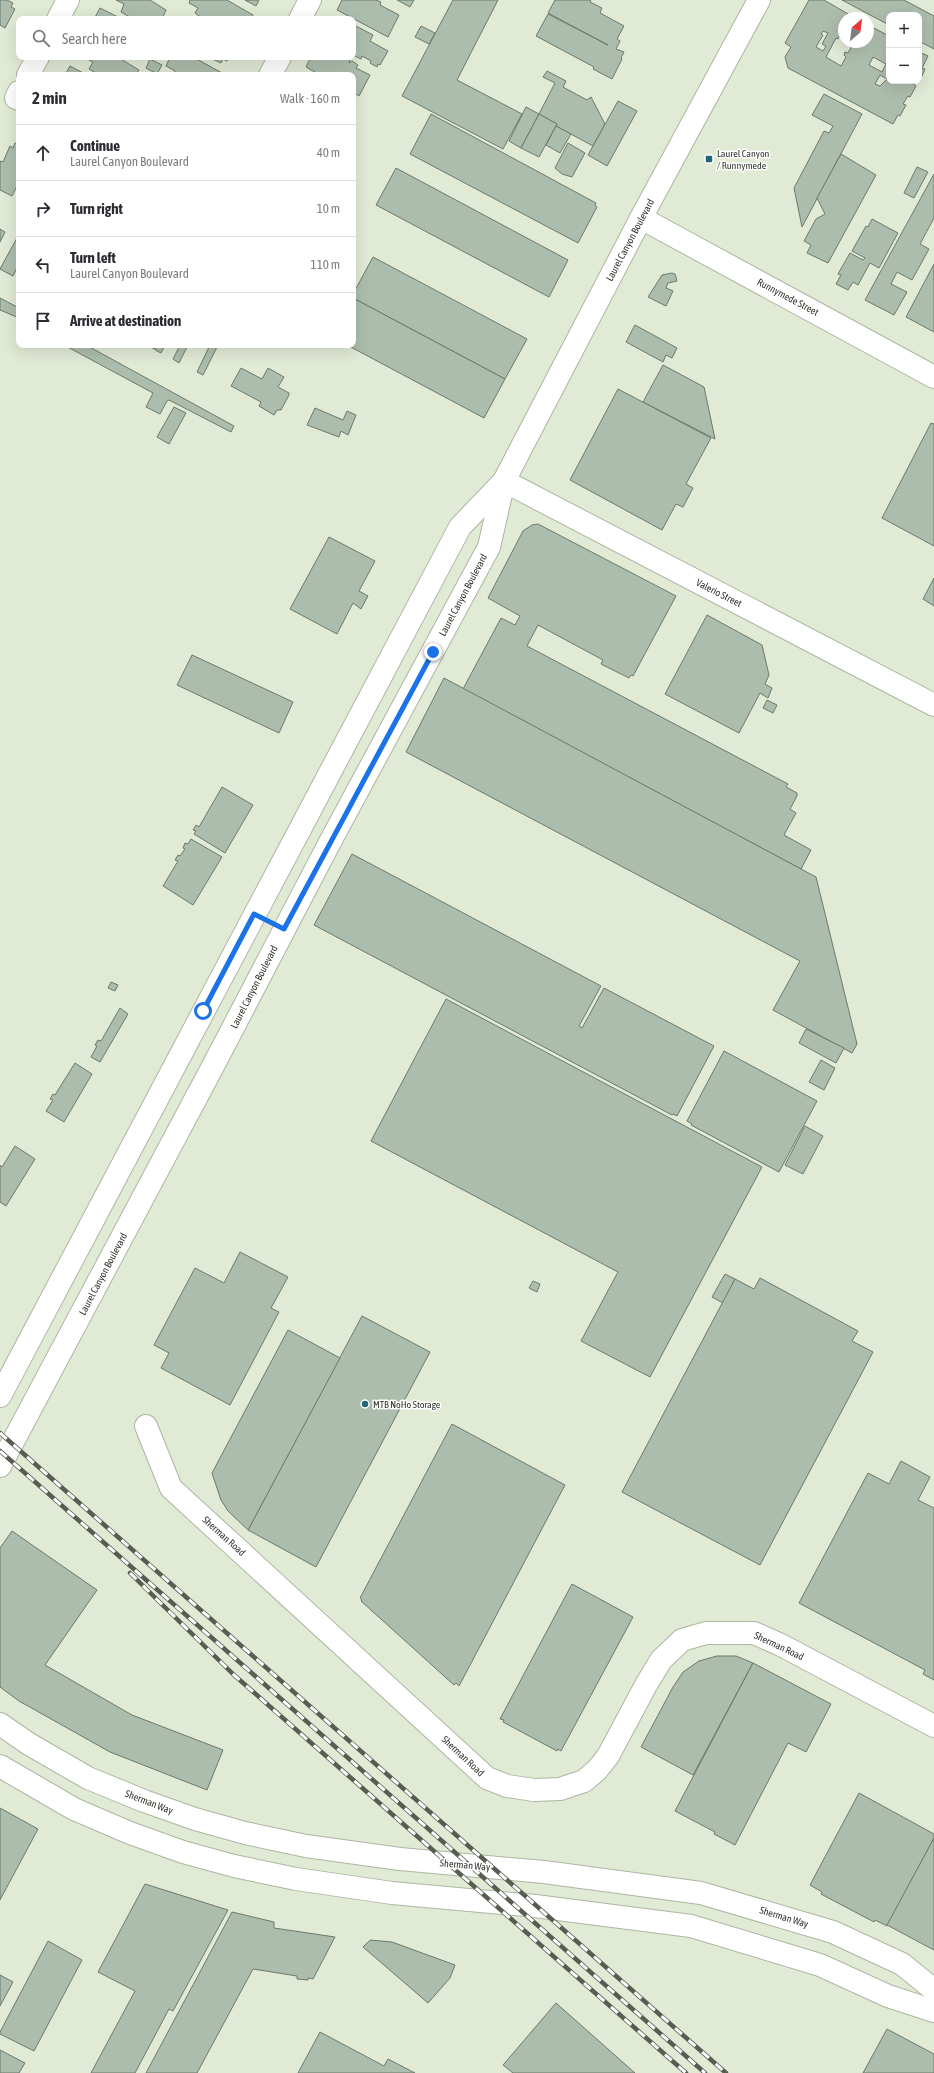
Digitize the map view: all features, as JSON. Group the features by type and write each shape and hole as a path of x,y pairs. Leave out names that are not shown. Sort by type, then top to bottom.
{"main road":[{"path":"60,16 68,0"},
{"path":"302,16 310,0"},
{"name":"Laurel Canyon Boulevard","path":"0,1466 284,929 489,547 504,481 641,218 758,0"},
{"path":"30,72 36,60"},
{"path":"272,72 278,60"},
{"name":"Runnymede Street","path":"641,218 934,377"},
{"name":"Laurel Canyon Boulevard","path":"0,1396 460,527 504,481"},
{"name":"Valerio Street","path":"504,481 934,705"},
{"path":"254,914 284,929"},
{"name":"Sherman Road","path":"146,1426 171,1488 487,1778 508,1786 534,1790 560,1789 584,1781 597,1770 608,1756 661,1660 682,1640 706,1633 754,1633 781,1645 934,1726"},
{"name":"Sherman Way","path":"0,1724 29,1744 88,1778 144,1801 195,1819 245,1833 306,1846 400,1859 544,1872 701,1892 833,1932 902,1964 934,1990"},
{"path":"0,1766 74,1809 130,1834 183,1852 234,1866 296,1880 392,1893 535,1906 691,1926 820,1965 888,1996 934,2011"}],"building":[{"path":"0,0 7,0 13,3 11,7 15,9 5,28 0,25"},
{"path":"116,0 150,0 166,10 163,16 128,16 121,12 124,4"},
{"path":"190,0 227,0 253,15 199,16 195,13 198,8 189,3"},
{"path":"245,0 259,0 256,6"},
{"path":"342,0 376,0 381,2 380,5 399,15 388,37 356,20 356,16 348,16 337,10"},
{"path":"397,0 414,0 410,7"},
{"path":"453,0 498,0 457,80 522,114 503,149 402,96"},
{"path":"555,0 591,0 590,2 602,8 600,13 624,26 617,39 620,41 616,49 624,52 612,79 593,69 594,67 536,36 548,14 608,45 548,13"},
{"path":"809,0 824,0 845,12 838,12 838,39 836,38 826,57 841,66 846,57 844,55 845,52 848,53 851,48 874,48 874,28 886,34 886,64 886,78 880,75 875,84 880,86 886,80 886,84 913,84 916,86 910,97 908,96 903,104 906,105 900,116 898,115 893,124 788,68 785,57 791,47 785,43","holes":["823,31 828,33 822,44 826,46 823,51 816,47 823,35 821,34","873,57 886,64 882,72 869,65"]},
{"path":"842,0 904,0 934,16 934,49 922,43 922,12 886,12 886,23 874,17 874,12 865,12"},
{"path":"100,8 116,16 96,16"},
{"path":"356,26 373,35 370,41 388,51 380,65 378,64 377,67 370,63 371,61 362,56 361,59 356,56"},
{"path":"421,26 435,33 429,44 415,37"},
{"path":"922,53 928,56 922,68"},
{"path":"89,60 122,60 139,70 138,72 94,72 89,69 93,62"},
{"path":"150,60 162,65 158,72 153,72 146,68"},
{"path":"169,60 198,60 220,72 174,72 166,66"},
{"path":"214,60 222,60 221,63"},
{"path":"310,60 348,60 350,61 349,63 352,61 358,65 356,68 370,75 359,96 356,94 356,72 315,72 306,67"},
{"path":"70,66 81,72 67,72"},
{"path":"922,68 925,69 922,76"},
{"path":"547,71 566,81 563,87 587,100 591,97 605,124 593,146 556,126 557,124 539,114 555,83 543,77"},
{"path":"824,94 862,114 802,227 794,188 824,131 829,133 833,126 812,115"},
{"path":"618,101 637,111 607,166 588,155"},
{"path":"526,107 539,114 521,148 509,141"},
{"path":"431,114 596,203 595,205 597,207 578,243 410,154"},
{"path":"539,114 557,124 539,157 521,148"},
{"path":"556,126 571,134 560,153 546,145"},
{"path":"568,143 585,153 572,177 562,174 555,168"},
{"path":"16,144 16,188 12,196 0,190 0,161 3,162 10,146 13,148"},
{"path":"841,154 876,175 828,263 807,253 811,245 804,241 816,219 825,214 817,198"},
{"path":"917,167 928,172 914,198 904,193"},
{"path":"396,168 568,260 549,297 376,205"},
{"path":"934,174 934,218 920,244 929,249 912,280 897,272 891,284 907,292 894,315 865,300"},
{"path":"872,219 898,233 879,268 870,263 858,285 853,282 848,290 836,284 841,275 838,274 850,253 863,260 865,258 852,251 866,226 868,227"},
{"path":"0,229 5,232 0,242"},
{"path":"16,240 16,270 13,276 0,269"},
{"path":"373,257 527,339 505,379 356,300 356,288"},
{"path":"934,264 934,332 906,317"},
{"path":"672,273 675,274 677,281 668,283 666,288 673,291 666,306 648,297 662,275"},
{"path":"0,298 16,306 16,317 0,310"},
{"path":"356,300 505,379 484,418 353,348 356,348"},
{"path":"635,325 677,348 672,358 666,355 663,362 626,342"},
{"path":"70,348 91,348 234,426 231,432 169,400 160,414 146,407 153,393"},
{"path":"156,348 164,348 161,353 155,350"},
{"path":"178,348 186,348 179,363 173,359"},
{"path":"209,348 216,348 203,375 197,372"},
{"path":"663,365 704,387 715,439 643,402"},
{"path":"241,368 262,379 268,368 284,377 278,387 289,393 289,395 281,410 277,410 274,415 259,406 261,402 231,386"},
{"path":"618,389 711,438 686,484 693,488 683,507 676,504 662,530 570,480"},
{"path":"174,407 186,413 169,444 157,437"},
{"path":"315,408 343,420 347,411 356,415 348,435 341,431 339,437 307,425"},
{"path":"931,423 934,424 934,546 882,518"},
{"path":"538,524 676,596 633,676 631,675 629,678 601,664 603,660 538,625 527,646 788,784 786,787 797,793 797,796 790,809 796,813 784,835 811,850 801,869 463,689 501,618 515,625 520,616 488,598 523,531 532,525"},
{"path":"329,537 375,561 359,591 368,596 361,609 353,603 337,634 290,609"},
{"path":"934,578 934,606 923,599"},
{"path":"707,615 762,645 769,675 765,684 772,688 768,698 760,693 739,733 665,694"},
{"path":"192,655 293,702 279,733 177,685"},
{"path":"444,678 816,877 857,1044 852,1053 773,1010 800,961 406,752"},
{"path":"767,700 777,705 773,713 763,708"},
{"path":"222,787 253,805 225,853 194,834 196,831 193,830 196,825 199,827"},
{"path":"191,839 222,857 193,905 163,886 178,861 175,860 185,849 183,848 185,843 188,844"},
{"path":"352,854 601,986 579,1026 582,1028 604,988 714,1046 677,1116 672,1115 314,925"},
{"path":"111,982 118,985 115,991 108,988"},
{"path":"446,999 762,1167 650,1377 581,1341 618,1272 371,1141"},
{"path":"120,1008 128,1014 100,1062 91,1057 97,1046 95,1045 98,1040 101,1041"},
{"path":"806,1029 844,1048 836,1063 799,1043"},
{"path":"724,1051 817,1101 779,1172 691,1125 692,1124 687,1121"},
{"path":"821,1060 835,1068 824,1090 809,1082"},
{"path":"75,1063 92,1074 64,1122 46,1111 53,1100 50,1099 53,1094 55,1095"},
{"path":"805,1126 823,1136 803,1174 785,1165"},
{"path":"15,1146 35,1159 6,1206 0,1202 0,1165 2,1167"},
{"path":"240,1252 288,1277 271,1308 279,1312 230,1405 161,1368 169,1353 154,1345 195,1268 224,1283"},
{"path":"725,1274 735,1279 723,1303 712,1297"},
{"path":"760,1278 858,1331 852,1341 873,1352 760,1565 622,1492 735,1279 754,1289"},
{"path":"533,1281 540,1284 537,1292 529,1288"},
{"path":"362,1316 430,1352 316,1567 248,1530"},
{"path":"288,1330 340,1358 248,1530 228,1511 221,1500 212,1473"},
{"path":"452,1424 565,1485 459,1686 456,1683 454,1685 361,1601 362,1600 360,1598"},
{"path":"901,1461 930,1477 918,1500 934,1508 934,1680 923,1674 925,1670 799,1603 868,1473 889,1484"},
{"path":"12,1531 97,1590 45,1665 132,1715 223,1750 207,1790 110,1752 19,1701 0,1687 0,1548"},
{"path":"572,1584 633,1617 561,1751 558,1749 557,1751 500,1719"},
{"path":"717,1656 736,1656 753,1663 693,1775 641,1747 673,1687 683,1672 699,1661"},
{"path":"753,1663 831,1704 806,1752 788,1743 735,1845 714,1834 715,1832 675,1811"},
{"path":"859,1793 934,1834 934,1838 887,1926 875,1920 874,1922 821,1894 822,1892 810,1885"},
{"path":"0,1808 38,1829 0,1900"},
{"path":"934,1838 934,1950 887,1925"},
{"path":"145,1884 228,1910 173,2011 169,2009 135,2073 91,2073 135,1991 98,1972"},
{"path":"232,1912 274,1922 274,1928 335,1937 313,1979 297,1979 297,1976 253,1969 197,2073 146,2073"},
{"path":"370,1940 392,1942 455,1965 450,1978 428,2003 363,1947"},
{"path":"48,1941 82,1960 34,2051 0,2034 0,2032"},
{"path":"0,1975 13,1982 0,2006"},
{"path":"556,2003 635,2073 513,2073 503,2065"},
{"path":"887,2029 934,2054 934,2073 863,2073"},
{"path":"320,2032 384,2066 388,2059 415,2073 298,2073"},
{"path":"0,2050 25,2063 19,2073 0,2073"}],"railway":[{"path":"0,1433 726,2073"},
{"path":"0,1451 705,2073"},
{"path":"130,1573 234,1675 686,2073"}],"place":[{"name":"Laurel Canyon / Runnymede","path":"709,159"},
{"name":"MTB NoHo Storage","path":"365,1404"}],"route":[{"path":"203,1011 254,914 284,929 433,652"}]}
